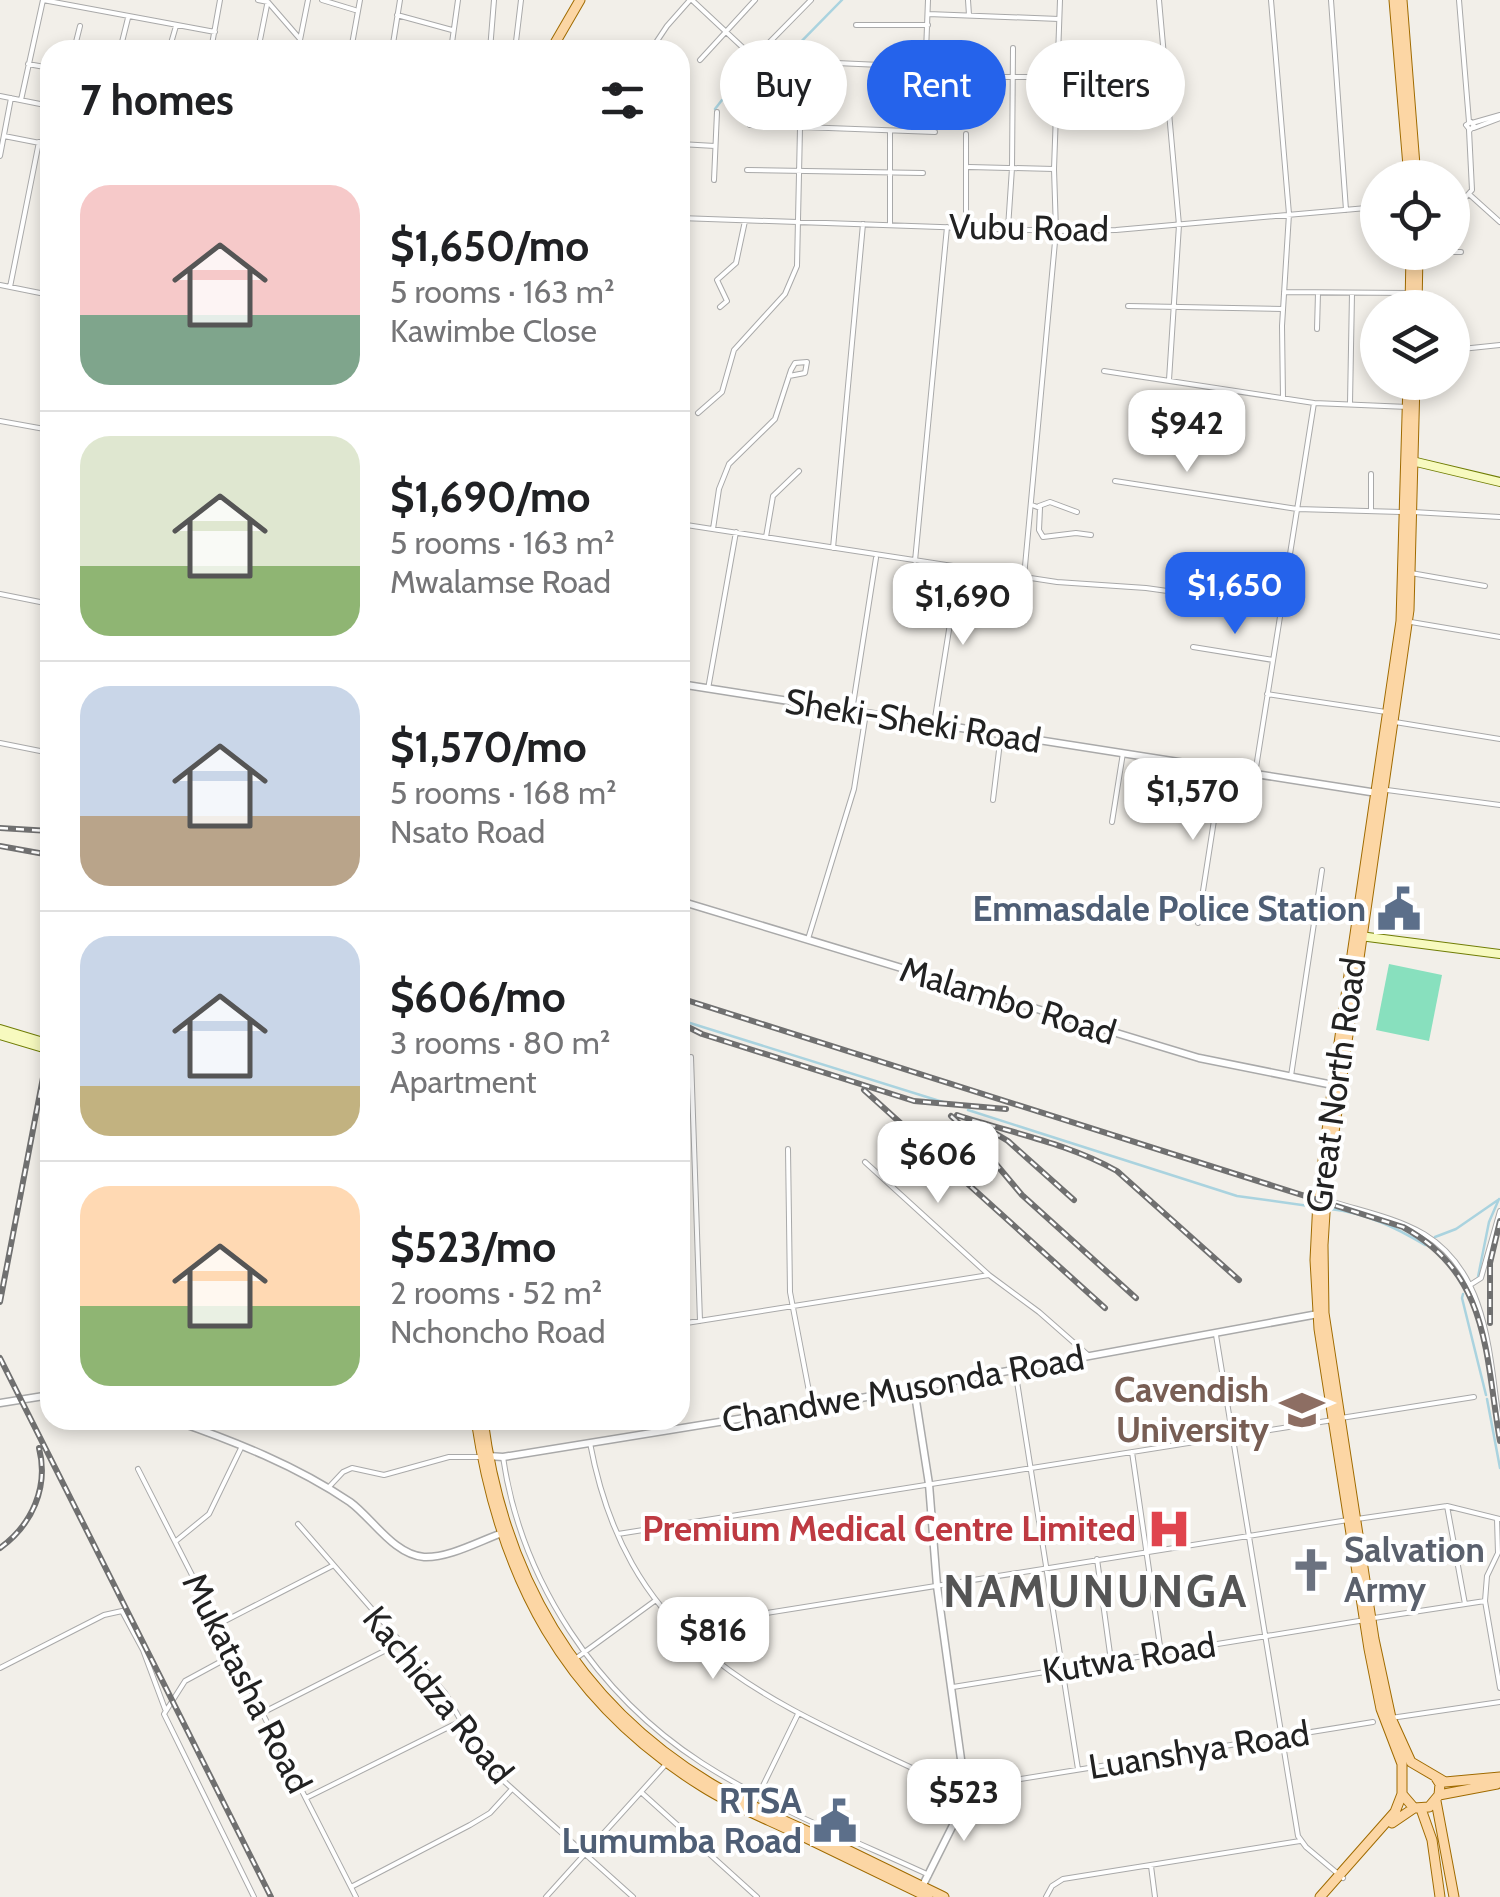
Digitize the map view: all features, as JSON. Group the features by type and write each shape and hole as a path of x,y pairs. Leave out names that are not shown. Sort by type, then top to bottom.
{"main road":[{"path":"560,40 583,0"},
{"path":"1398,0 1411,160"},
{"name":"Great North Road","path":"1409,400 1411,461"},
{"name":"Great North Road","path":"1404,621 1412,400"},
{"path":"1411,461 1500,482"},
{"name":"Great North Road","path":"1402,1782 1402,1764 1378,1697 1320,1314 1318,1210 1411,574 1409,512"},
{"path":"1360,935 1500,954"},
{"path":"0,1032 40,1044"},
{"name":"Great North Road","path":"1320,1314 1325,1199 1336,1085"},
{"name":"Great North Road","path":"1336,1419 1337,1447 1352,1520"},
{"path":"481,1430 503,1532 520,1583 568,1664 628,1731 717,1795 923,1892 944,1897"},
{"path":"503,1532 534,1595 574,1660 621,1714 670,1760 923,1892"},
{"name":"Great North Road","path":"1368,1619 1391,1718 1410,1762 1422,1770"},
{"path":"1341,1877 1395,1812 1402,1782 1410,1773 1422,1770 1449,1784 1500,1780"},
{"path":"1433,1774 1440,1784 1438,1799 1454,1897"},
{"path":"1323,1897 1398,1816 1476,1784"},
{"path":"1402,1794 1418,1808 1432,1840 1440,1897"}],"street":[{"path":"21,100 43,0 214,32"},
{"path":"213,40 220,0"},
{"path":"258,0 268,1 300,39"},
{"path":"300,39 308,0"},
{"path":"322,0 358,11"},
{"path":"352,40 360,0"},
{"path":"393,40 400,0"},
{"path":"452,40 458,0"},
{"path":"491,40 494,0"},
{"path":"516,40 521,0"},
{"path":"658,40 691,0 733,40"},
{"path":"700,60 755,0"},
{"path":"772,40 811,0"},
{"path":"927,40 928,0"},
{"path":"968,0 969,16"},
{"path":"1058,40 1060,0"},
{"path":"1158,0 1162,40"},
{"path":"1272,0 1289,214 1283,398"},
{"path":"1331,0 1346,210"},
{"path":"1459,0 1471,126 1470,192"},
{"path":"260,40 268,1"},
{"path":"397,14 452,30"},
{"path":"928,14 1059,19"},
{"path":"122,40 128,18"},
{"path":"856,24 928,26"},
{"path":"76,40 80,26"},
{"path":"172,40 176,26"},
{"path":"1008,229 1014,48"},
{"path":"28,64 40,66"},
{"path":"1006,76 1026,76"},
{"path":"0,96 40,104"},
{"path":"0,156 11,98"},
{"path":"714,180 716,112"},
{"path":"1471,126 1500,116"},
{"path":"698,413 722,392 734,350 785,294 797,266 800,130"},
{"path":"845,130 934,132"},
{"path":"1024,577 1036,505 1056,231 1055,130"},
{"path":"1169,380 1179,224 1171,130"},
{"path":"890,132 890,225"},
{"path":"966,134 966,228"},
{"path":"4,136 38,142 10,287"},
{"path":"690,145 715,146"},
{"path":"967,166 1054,169"},
{"path":"747,170 923,174"},
{"path":"1470,196 1500,222"},
{"name":"Vubu Road","path":"690,218 1056,231 1360,209"},
{"path":"720,308 727,301 718,280 736,264 745,220"},
{"path":"833,548 863,224"},
{"path":"915,561 948,227"},
{"path":"0,285 40,293"},
{"path":"1284,292 1360,293"},
{"path":"1318,292 1318,328"},
{"path":"1350,405 1352,293"},
{"path":"1128,306 1283,309"},
{"path":"1470,348 1500,346"},
{"path":"1104,371 1314,403 1408,407"},
{"path":"713,529 718,488 729,464 774,419 790,376"},
{"path":"1254,774 1314,403"},
{"path":"0,420 40,428"},
{"path":"766,537 773,496 798,470"},
{"path":"1371,474 1371,511"},
{"path":"1115,481 1297,509 1500,517"},
{"path":"1036,505 1050,502 1077,512"},
{"path":"1036,505 1043,537 1092,536"},
{"path":"690,526 1024,577 1146,588 1281,607"},
{"path":"708,688 736,532"},
{"path":"852,711 876,555"},
{"path":"934,724 959,568"},
{"path":"1411,574 1485,586"},
{"path":"0,594 40,602"},
{"path":"1404,621 1500,637"},
{"path":"1193,646 1273,660"},
{"name":"Sheki-Sheki Road","path":"690,685 1380,793"},
{"path":"1267,694 1500,739"},
{"path":"808,940 854,789 866,713"},
{"path":"993,800 1001,734"},
{"path":"0,743 40,750"},
{"path":"1112,822 1123,753"},
{"path":"1198,923 1222,768"},
{"path":"1380,793 1400,789 1500,805"},
{"path":"1292,1076 1322,870"},
{"name":"Malambo Road","path":"690,905 1162,1048 1336,1085"},
{"path":"691,1057 700,1320"},
{"path":"788,1149 790,1292 812,1406"},
{"path":"865,1162 989,1275 1088,1355"},
{"path":"1325,1199 1366,1210 1424,1234 1460,1268 1482,1312 1500,1427"},
{"path":"1470,1285 1481,1278 1500,1211"},
{"path":"690,1322 989,1275"},
{"name":"Chandwe Musonda Road","path":"690,1426 1320,1314"},
{"path":"1216,1335 1300,1840 1341,1877"},
{"path":"1015,1369 1078,1769"},
{"path":"914,1388 928,1484 936,1586 965,1788 957,1818 923,1892"},
{"path":"618,1534 1474,1397"},
{"path":"0,1404 40,1398"},
{"path":"200,1430 328,1488 368,1516 404,1550 421,1557 442,1554 519,1526"},
{"name":"Chandwe Musonda Road","path":"485,1456 503,1457 668,1430"},
{"name":"Luanshya Road","path":"590,1443 618,1534 656,1600 696,1644 727,1671 798,1714 948,1785 965,1788 1373,1722"},
{"path":"176,1542 209,1514 242,1446"},
{"path":"1132,1452 1162,1653"},
{"path":"328,1488 352,1468 384,1476 448,1457 485,1456"},
{"path":"503,1457 508,1493 544,1586 584,1652 630,1704 664,1736 715,1771 929,1875"},
{"name":"Mukatasha Road","path":"138,1469 356,1897"},
{"path":"1447,1506 1465,1604"},
{"path":"696,1644 716,1626 736,1618 1046,1566 1447,1506 1498,1518 1498,1553 1487,1576 1485,1601 1500,1688"},
{"name":"Kachidza Road","path":"298,1524 445,1693 479,1756 632,1897"},
{"path":"1097,1558 1111,1661"},
{"path":"217,1625 332,1566"},
{"path":"574,1660 656,1600"},
{"name":"Kutwa Road","path":"953,1686 1485,1601"},
{"path":"0,1668 104,1614 122,1612 143,1650 166,1719 254,1897"},
{"path":"262,1713 400,1643"},
{"path":"165,1709 185,1681 233,1655"},
{"path":"1391,1718 1500,1702"},
{"path":"753,1806 798,1714"},
{"path":"306,1798 461,1721"},
{"path":"546,1897 670,1760"},
{"path":"351,1886 490,1813 512,1789"},
{"path":"641,1792 757,1897"},
{"path":"1046,1897 1052,1886 1063,1879 1300,1840"},
{"path":"1151,1866 1155,1897"}],"green space":[{"path":"1389,964 1442,975 1429,1041 1376,1030"}],"waterway":[{"path":"715,109 722,100 745,99 842,0"},
{"path":"690,1023 946,1103"},
{"path":"968,1110 1237,1196 1309,1206"},
{"path":"1478,1277 1489,1222 1499,1199"},
{"path":"1435,1237 1456,1229 1498,1200"},
{"path":"1330,1209 1368,1217 1429,1245"},
{"path":"1463,1294 1486,1395"},
{"path":"1487,1399 1500,1468"}],"railway":[{"path":"0,828 40,830"},
{"path":"0,846 40,853"},
{"path":"690,1001 1403,1227 1432,1246 1453,1268 1468,1293 1486,1348 1500,1441"},
{"path":"690,1028 914,1101 1006,1109"},
{"path":"864,1090 1105,1308"},
{"path":"0,1302 40,1093"},
{"path":"957,1115 1059,1146 1117,1171 1239,1280"},
{"path":"951,1116 1022,1195 1136,1298"},
{"path":"993,1132 1074,1200"},
{"path":"1490,1323 1490,1263 1500,1221"},
{"path":"0,1358 271,1897"},
{"path":"0,1548 21,1528 35,1504 42,1477 39,1448"}],"place":[{"name":"Emmasdale Police Station","path":"1399,909"},
{"name":"Cavendish University","path":"1302,1410"},
{"name":"Premium Medical Centre Limited","path":"1169,1529"},
{"name":"Salvation Army","path":"1311,1570"},
{"name":"RTSA Lumumba Road","path":"835,1821"}],"district":[{"name":"NAMUNUNGA","path":"1096,1591"}]}
